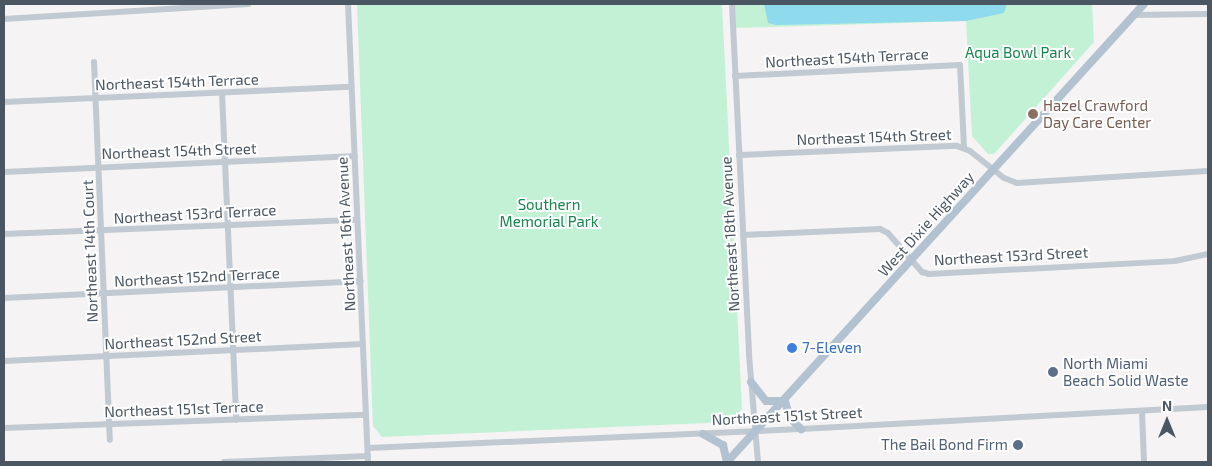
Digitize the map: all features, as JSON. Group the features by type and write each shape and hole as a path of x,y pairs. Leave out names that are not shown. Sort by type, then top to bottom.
{"main road":[{"name":"West Dixie Highway","path":"727,462 786,401 912,259 1144,4"},
{"path":"751,382 766,401 786,401 790,418 801,429"},
{"path":"703,434 723,445 727,462"}],"street":[{"path":"4,19 156,7 249,4"},
{"name":"Northeast 16th Avenue","path":"348,4 368,459"},
{"name":"Northeast 18th Avenue","path":"732,4 751,382 758,462"},
{"path":"1134,15 1208,14"},
{"name":"Northeast 14th Court","path":"94,62 110,440"},
{"name":"Northeast 154th Terrace","path":"735,76 960,65 964,147"},
{"name":"Northeast 154th Terrace","path":"4,102 351,87"},
{"path":"222,92 236,420"},
{"name":"Northeast 154th Street","path":"739,155 964,147 1008,181 1017,183 1208,171"},
{"name":"Northeast 154th Street","path":"4,172 355,156"},
{"name":"Northeast 153rd Terrace","path":"4,234 357,220"},
{"name":"Northeast 153rd Street","path":"743,235 880,229 888,233 925,273 942,274 1175,260 1208,254"},
{"name":"Northeast 152nd Terrace","path":"4,298 361,282"},
{"name":"Northeast 152nd Street","path":"4,361 363,344"},
{"name":"Northeast 151st Street","path":"368,448 703,434 1208,407"},
{"path":"1142,412 1144,462"},
{"name":"Northeast 151st Terrace","path":"4,428 366,415"},
{"path":"224,462 368,459"}],"green space":[{"name":"Southern Memorial Park","path":"357,4 722,4 742,409 730,422 382,437 373,426"},
{"name":"Aqua Bowl Park","path":"732,4 1092,4 1094,42 994,154 988,154 972,136 966,21 733,28"}],"water":[{"path":"764,4 1007,4 1004,13 966,21 776,25 768,23"}],"place":[{"name":"Hazel Crawford Day Care Center","path":"1033,114"},
{"name":"7-Eleven","path":"792,348"},
{"name":"North Miami Beach Solid Waste","path":"1053,372"},
{"name":"The Bail Bond Firm","path":"1018,445"}]}
